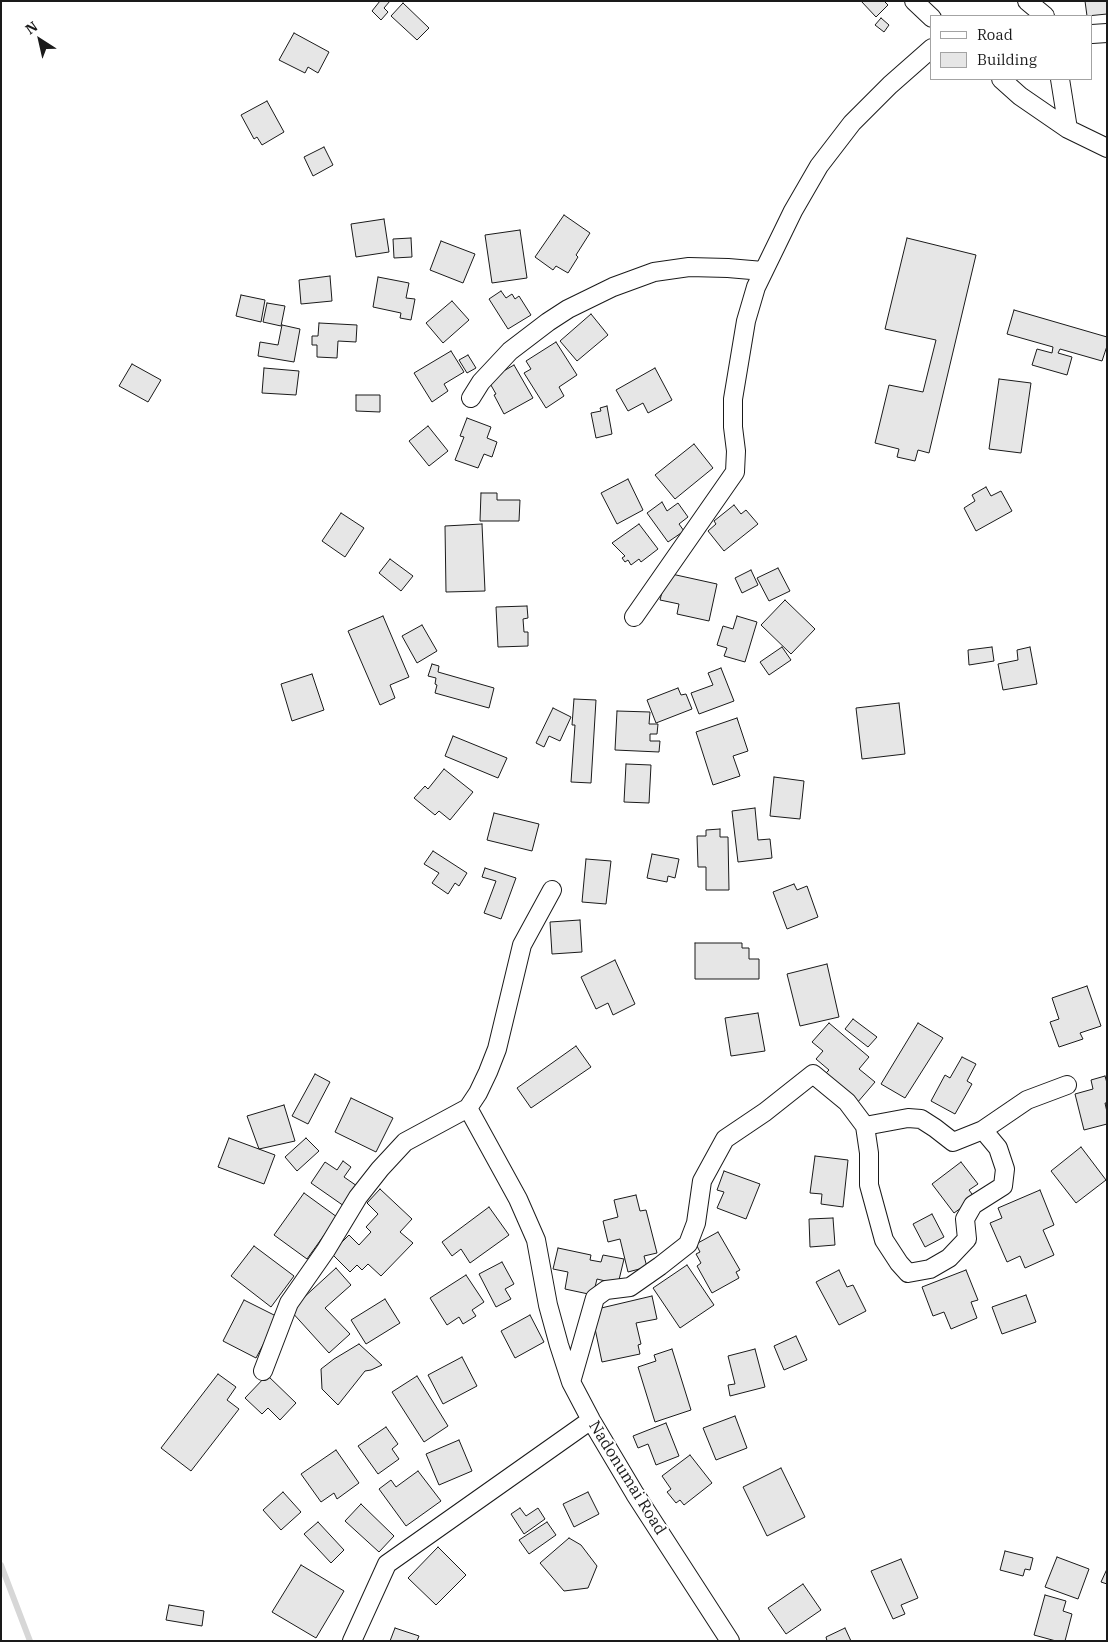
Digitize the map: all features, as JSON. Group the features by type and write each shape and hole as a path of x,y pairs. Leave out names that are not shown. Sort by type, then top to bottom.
{"street":[{"path":"914,1 930,16"},
{"path":"1027,1 1044,15"},
{"path":"1093,34 1107,33"},
{"path":"634,617 735,472 734,399 746,320 762,271 805,188 835,144 870,104 930,50"},
{"path":"1002,80 1020,96 1068,129 1107,148"},
{"path":"1060,80 1068,129"},
{"path":"471,398 487,375 510,351 568,309 613,287 654,272 689,267 762,271"},
{"path":"263,1371 289,1303 326,1250 358,1196 405,1142 468,1108 478,1093 496,1049 522,945 552,890"},
{"path":"571,1382 595,1298 606,1290 630,1287 688,1244 696,1223 702,1181 724,1139 765,1112 813,1074 847,1102 866,1126 869,1153 869,1184 884,1240 908,1273 930,1269 949,1258 967,1239 965,1219 972,1205 1004,1186 1005,1169 998,1148 983,1130"},
{"path":"866,1126 908,1118 921,1119 953,1142 983,1130 1027,1100 1067,1085"},
{"name":"Nadonumai Road","path":"468,1108 530,1224 536,1240 548,1305 571,1382 590,1420 730,1641"},
{"path":"352,1641 387,1564 590,1420"}],"building":[{"path":"380,1 390,1 384,8 388,12 381,20 372,11"},
{"path":"861,1 884,1 888,5 876,17"},
{"path":"1085,1 1107,1 1107,14 1087,15"},
{"path":"403,3 429,28 417,40 391,16"},
{"path":"881,18 889,25 884,32 875,25"},
{"path":"294,33 329,52 318,73 308,67 305,73 279,60"},
{"path":"267,101 284,132 262,145 257,137 254,139 241,115"},
{"path":"324,147 333,165 313,176 304,157"},
{"path":"564,215 590,233 576,255 578,257 568,273 556,266 553,270 535,257"},
{"path":"384,219 389,252 356,257 351,224"},
{"path":"520,230 527,278 492,283 485,235"},
{"path":"411,238 412,257 394,258 393,239"},
{"path":"907,238 976,255 929,453 918,450 915,461 897,457 899,449 875,443 889,385 923,392 936,340 885,329"},
{"path":"441,241 475,254 463,283 430,270"},
{"path":"330,276 332,301 301,304 299,280"},
{"path":"378,277 409,283 406,298 415,299 411,320 400,318 401,313 373,307"},
{"path":"501,291 506,298 512,294 515,299 519,296 531,315 508,329 489,299"},
{"path":"241,295 265,300 261,322 236,316"},
{"path":"452,301 469,320 443,343 426,323"},
{"path":"267,303 285,306 281,326 263,322"},
{"path":"1014,310 1107,337 1107,346 1102,361 1060,349 1058,353 1072,357 1067,375 1032,365 1037,349 1052,353 1053,347 1007,334"},
{"path":"591,314 608,335 577,361 560,341"},
{"path":"319,323 357,325 356,342 338,341 337,358 317,357 317,345 312,345 312,336 318,336"},
{"path":"282,325 300,329 294,362 258,356 260,342 278,345"},
{"path":"556,342 577,375 559,387 564,396 546,408 524,373 531,369 526,361"},
{"path":"451,351 464,372 444,384 448,391 432,402 414,373"},
{"path":"468,355 476,368 467,373 459,360"},
{"path":"132,364 161,380 148,402 119,386"},
{"path":"514,365 533,398 504,414 488,380"},
{"path":"264,368 299,371 296,395 262,393"},
{"path":"655,368 672,400 648,413 643,403 628,411 616,390"},
{"path":"999,379 1031,383 1021,453 989,449"},
{"path":"356,395 380,395 380,412 356,411"},
{"path":"607,406 612,434 596,438 591,413 601,411 600,408"},
{"path":"467,418 491,427 487,438 497,442 492,457 484,454 478,468 455,460 464,437 460,436"},
{"path":"428,426 448,451 429,466 409,441"},
{"path":"694,444 713,468 675,499 655,475"},
{"path":"628,479 643,510 617,524 601,493"},
{"path":"986,487 991,496 1001,491 1012,511 976,531 964,508 975,501 972,495"},
{"path":"481,493 497,493 497,500 520,500 519,521 480,521"},
{"path":"662,502 667,511 678,503 688,517 679,524 684,531 668,542 647,513"},
{"path":"734,505 741,514 746,510 758,524 724,551 708,531 716,524 714,521"},
{"path":"341,513 364,528 345,557 322,541"},
{"path":"482,524 485,591 446,592 445,526"},
{"path":"639,524 658,549 641,562 639,559 631,565 628,560 625,562 622,558 625,556 612,543"},
{"path":"390,559 413,576 401,591 379,573"},
{"path":"778,568 790,591 769,601 757,578"},
{"path":"751,570 758,585 742,593 735,578"},
{"path":"667,573 717,584 709,621 677,614 679,604 660,600"},
{"path":"785,600 815,629 791,654 761,625"},
{"path":"527,606 528,618 523,619 524,632 528,632 528,646 498,647 496,607"},
{"path":"383,616 409,677 390,685 395,698 380,705 348,631"},
{"path":"737,616 757,622 745,662 724,656 727,648 717,645 723,626 733,629"},
{"path":"422,625 437,651 417,663 402,636"},
{"path":"782,647 791,660 769,675 760,662"},
{"path":"992,647 994,661 969,665 968,650"},
{"path":"1030,647 1037,684 1003,690 998,664 1018,660 1017,650"},
{"path":"432,664 439,666 438,672 494,688 489,708 435,693 436,678 428,676"},
{"path":"721,668 734,701 699,714 691,693 713,685 708,673"},
{"path":"312,674 324,710 292,721 281,684"},
{"path":"678,688 681,695 686,694 692,709 656,723 647,700"},
{"path":"574,699 596,700 591,783 571,782 575,725 572,725"},
{"path":"899,703 905,754 862,759 856,708"},
{"path":"553,708 571,717 560,741 549,736 544,747 536,743"},
{"path":"617,711 650,712 649,724 658,724 657,734 650,734 650,741 660,741 659,752 615,750"},
{"path":"737,718 748,751 733,756 740,776 713,785 696,732"},
{"path":"453,736 507,758 498,778 445,756"},
{"path":"626,764 651,765 649,803 624,802"},
{"path":"444,769 473,792 450,820 439,811 435,815 414,798 425,786 428,789"},
{"path":"774,777 804,781 800,819 770,816"},
{"path":"755,808 758,840 770,839 772,858 738,862 732,811"},
{"path":"494,813 539,824 532,851 487,840"},
{"path":"720,829 720,837 728,837 729,890 706,890 706,867 698,867 697,836 706,836 706,830"},
{"path":"433,851 467,873 459,886 455,883 448,894 432,883 439,873 424,864"},
{"path":"652,854 679,859 675,878 668,876 667,882 647,878"},
{"path":"586,859 611,861 606,904 582,902"},
{"path":"485,868 516,878 501,919 484,913 496,881 482,877"},
{"path":"794,884 797,890 807,886 818,917 787,929 773,892"},
{"path":"580,920 582,952 552,954 550,922"},
{"path":"695,943 742,943 742,948 749,948 749,959 759,959 759,979 695,979"},
{"path":"615,960 635,1004 613,1015 608,1003 596,1009 581,977"},
{"path":"827,964 839,1017 800,1026 787,974"},
{"path":"1087,986 1101,1026 1080,1033 1083,1039 1059,1047 1050,1022 1059,1019 1052,998"},
{"path":"758,1013 765,1051 731,1056 725,1018"},
{"path":"853,1019 877,1037 868,1047 845,1029"},
{"path":"829,1023 869,1057 859,1069 875,1082 857,1103 824,1075 829,1070 816,1059 823,1051 812,1042"},
{"path":"918,1023 943,1038 905,1098 881,1084"},
{"path":"576,1046 591,1067 531,1108 517,1088"},
{"path":"962,1057 976,1064 967,1081 972,1084 955,1114 931,1101 945,1075 950,1078"},
{"path":"315,1074 330,1082 308,1124 292,1116"},
{"path":"1105,1076 1107,1083 1107,1103 1105,1103 1107,1124 1084,1130 1075,1094 1093,1089 1091,1080"},
{"path":"351,1098 393,1118 376,1152 335,1132"},
{"path":"284,1105 295,1141 259,1149 247,1116"},
{"path":"229,1138 275,1155 264,1184 218,1167"},
{"path":"306,1138 319,1151 297,1171 285,1157"},
{"path":"1081,1147 1106,1180 1076,1203 1051,1171"},
{"path":"815,1156 848,1160 843,1207 821,1204 822,1194 810,1193"},
{"path":"343,1161 351,1167 344,1177 357,1186 344,1206 311,1183 325,1162 337,1170"},
{"path":"961,1162 978,1184 969,1190 975,1198 954,1213 932,1184"},
{"path":"724,1171 760,1184 746,1219 717,1208 724,1192 717,1190"},
{"path":"380,1189 412,1219 400,1232 413,1243 381,1276 368,1264 362,1270 357,1265 350,1272 331,1253 349,1235 359,1245 371,1232 366,1227 378,1214 367,1203"},
{"path":"1040,1190 1054,1225 1043,1230 1054,1255 1025,1268 1020,1256 1007,1262 990,1223 1002,1218 998,1208"},
{"path":"304,1193 337,1217 307,1259 274,1235"},
{"path":"636,1195 640,1211 646,1210 657,1253 644,1256 647,1267 628,1272 620,1239 608,1242 603,1221 618,1217 614,1200"},
{"path":"489,1207 509,1235 470,1263 461,1249 452,1256 442,1242"},
{"path":"932,1214 944,1237 925,1247 913,1224"},
{"path":"833,1218 835,1245 810,1247 809,1219"},
{"path":"718,1232 740,1270 736,1272 739,1278 712,1293 697,1266 701,1263 696,1254 700,1252 696,1244"},
{"path":"254,1246 294,1276 271,1307 231,1276"},
{"path":"558,1248 591,1255 590,1260 601,1262 603,1255 624,1259 618,1284 597,1279 593,1295 565,1289 568,1272 553,1269"},
{"path":"502,1262 514,1284 505,1289 511,1299 496,1307 479,1274"},
{"path":"687,1265 714,1305 680,1328 653,1288"},
{"path":"336,1268 351,1285 325,1308 350,1334 329,1353 290,1310"},
{"path":"839,1270 847,1287 853,1285 866,1311 839,1325 816,1282"},
{"path":"966,1270 978,1300 971,1302 977,1318 951,1329 944,1312 933,1316 922,1287"},
{"path":"466,1275 484,1302 472,1310 476,1316 463,1324 459,1317 447,1325 430,1298"},
{"path":"1026,1295 1036,1322 1002,1334 992,1307"},
{"path":"652,1296 657,1319 636,1323 641,1344 638,1345 640,1354 602,1362 593,1319 599,1317 597,1309"},
{"path":"385,1299 400,1323 366,1344 351,1320"},
{"path":"244,1300 278,1317 256,1358 223,1341"},
{"path":"530,1315 544,1342 515,1358 501,1331"},
{"path":"796,1336 807,1360 784,1370 774,1346"},
{"path":"359,1344 382,1365 365,1371 338,1405 322,1389 321,1369"},
{"path":"672,1349 691,1410 655,1422 638,1367 656,1361 654,1355"},
{"path":"755,1349 765,1387 730,1396 728,1385 735,1384 728,1356"},
{"path":"462,1357 477,1386 443,1404 428,1375"},
{"path":"218,1374 236,1387 227,1400 239,1409 191,1471 161,1448"},
{"path":"267,1375 296,1403 280,1420 268,1408 262,1414 245,1398"},
{"path":"417,1376 448,1426 424,1442 392,1392"},
{"path":"735,1416 747,1448 716,1460 703,1428"},
{"path":"666,1423 679,1456 656,1465 648,1444 638,1448 633,1436"},
{"path":"386,1427 398,1444 392,1449 399,1459 378,1474 358,1446"},
{"path":"459,1440 472,1471 439,1485 426,1454"},
{"path":"336,1450 359,1483 337,1499 334,1493 321,1502 301,1474"},
{"path":"690,1455 712,1483 684,1505 680,1500 676,1503 667,1492 671,1489 662,1476"},
{"path":"781,1468 805,1517 767,1536 743,1487"},
{"path":"418,1471 441,1501 406,1526 379,1489 391,1480 396,1487"},
{"path":"283,1492 301,1512 281,1530 263,1510"},
{"path":"588,1492 599,1514 574,1527 563,1504"},
{"path":"361,1504 394,1536 379,1552 345,1521"},
{"path":"520,1508 526,1516 538,1508 545,1519 524,1534 511,1514"},
{"path":"318,1522 344,1550 331,1563 304,1534"},
{"path":"547,1522 556,1535 529,1554 519,1540"},
{"path":"569,1538 581,1545 597,1566 588,1588 564,1591 540,1563"},
{"path":"438,1547 466,1575 436,1605 408,1578"},
{"path":"1005,1551 1033,1558 1030,1570 1025,1569 1023,1576 1000,1570"},
{"path":"1057,1557 1089,1569 1078,1599 1045,1587"},
{"path":"901,1559 918,1598 901,1605 905,1614 893,1619 871,1571"},
{"path":"301,1565 344,1591 316,1638 272,1612"},
{"path":"1107,1569 1107,1584 1101,1582"},
{"path":"803,1584 821,1610 786,1634 768,1608"},
{"path":"1045,1595 1066,1601 1063,1611 1072,1614 1065,1641 1056,1641 1034,1635"},
{"path":"169,1605 204,1611 202,1626 166,1620"},
{"path":"395,1628 419,1636 417,1641 390,1641"},
{"path":"845,1628 851,1641 827,1641 826,1637"}],"waterway":[{"path":"1,1565 30,1641"}]}
